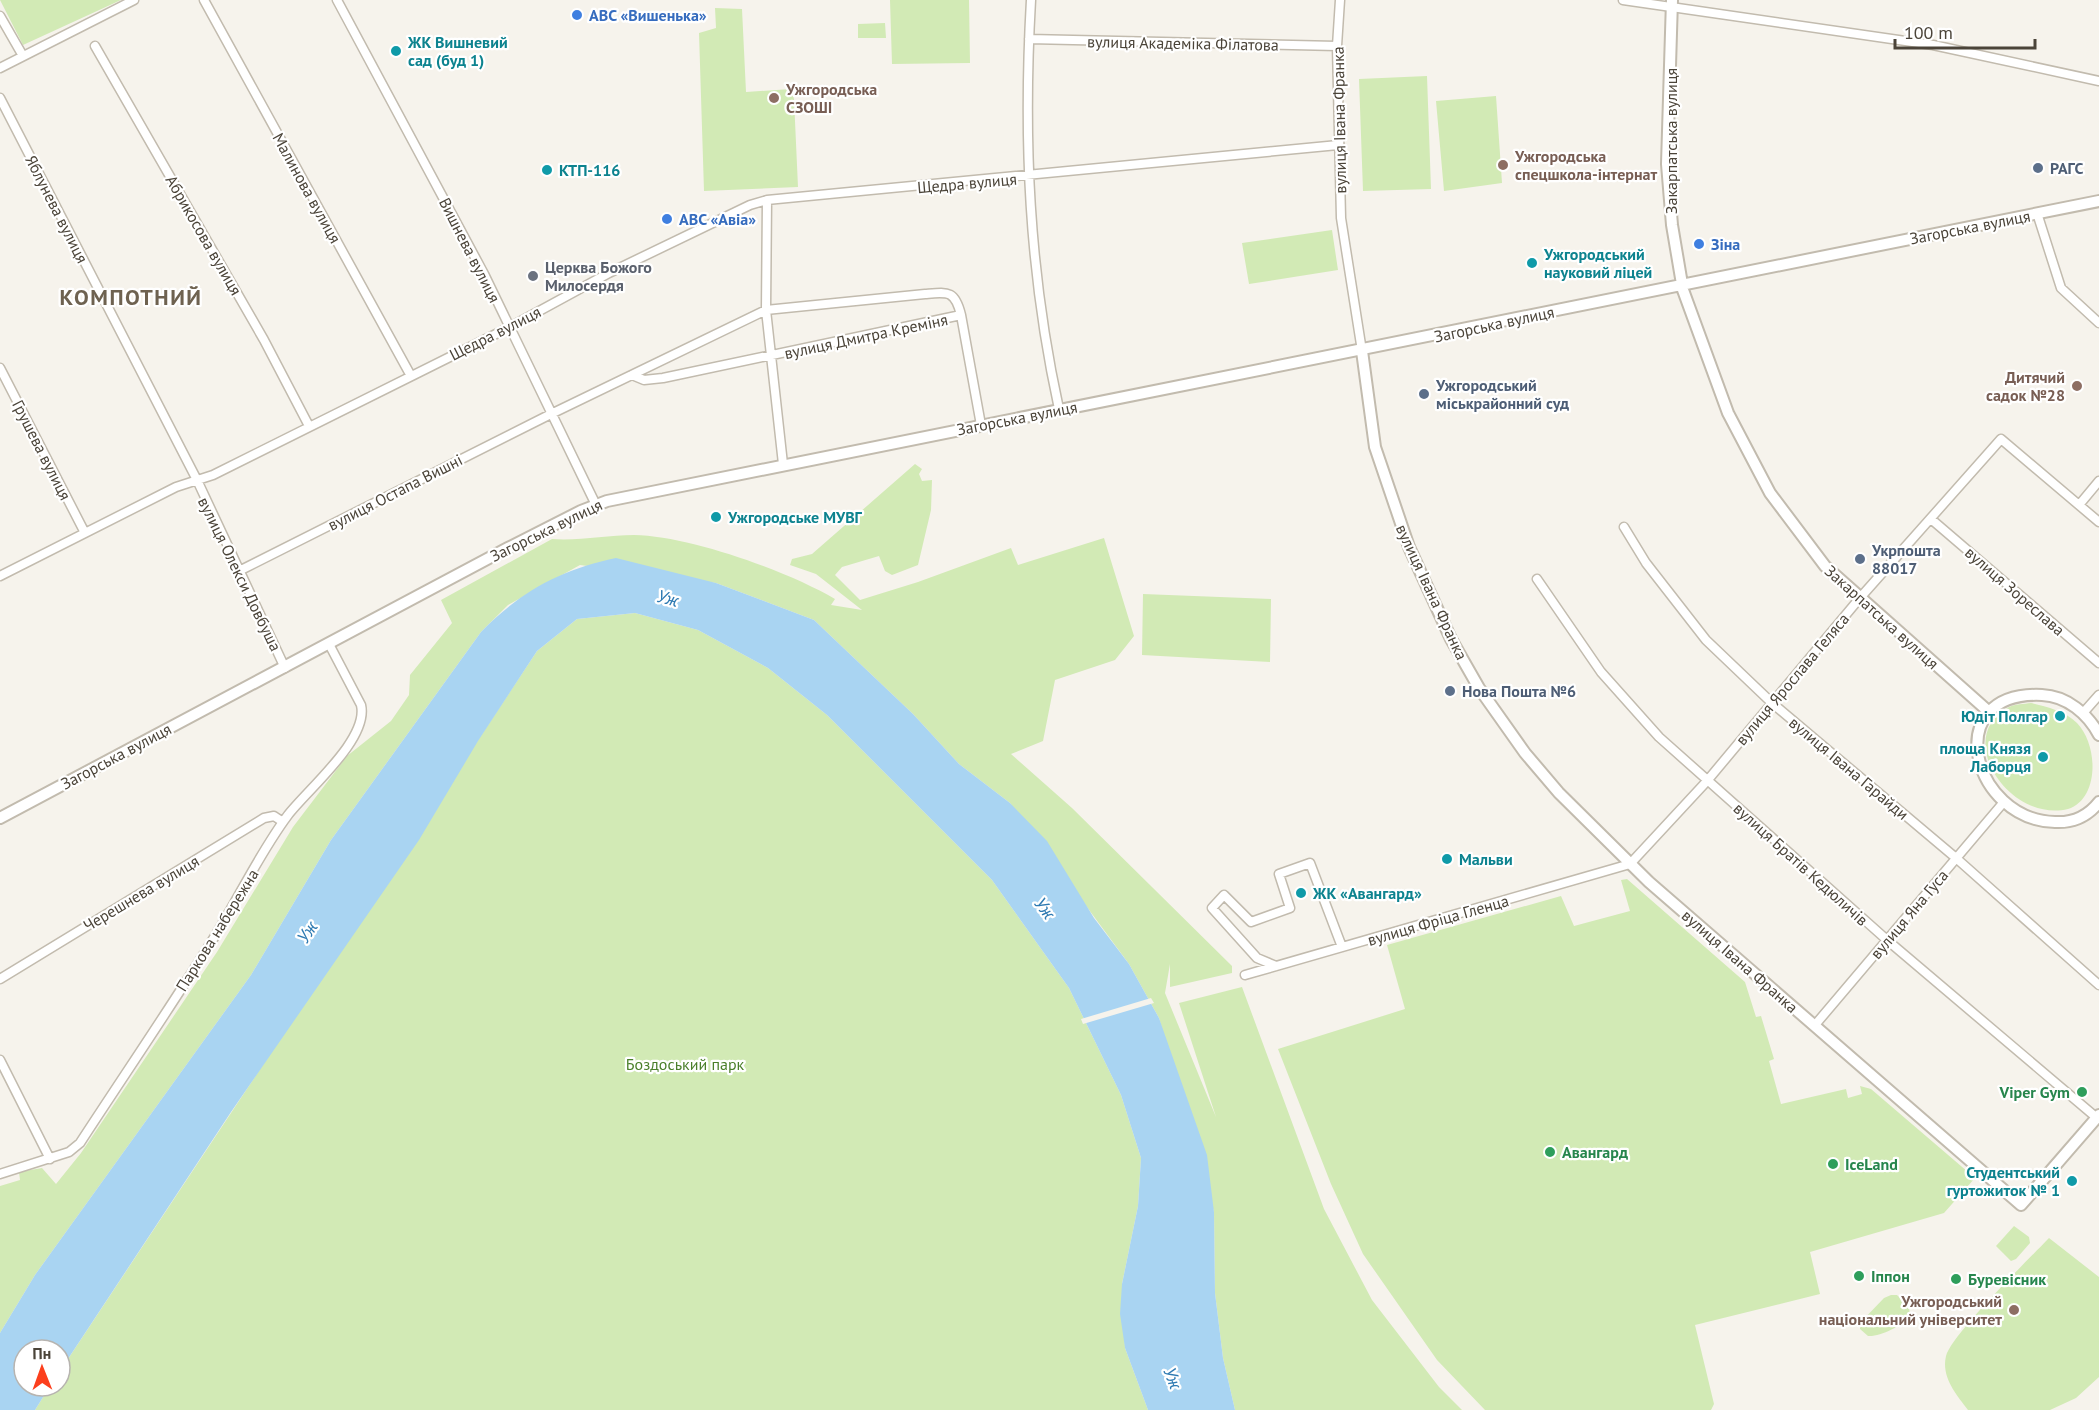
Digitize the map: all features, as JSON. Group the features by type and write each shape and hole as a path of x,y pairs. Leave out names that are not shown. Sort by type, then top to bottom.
{"street":[{"path":"0,68 134,0"},
{"name":"Малинова вулиця","path":"204,0 411,376"},
{"name":"Вишнева вулиця","path":"337,0 484,274 508,328 596,505"},
{"path":"1031,0 1028,177 1038,298 1059,409"},
{"name":"вулиця Івана Франка","path":"1340,0 1337,46 1341,218 1370,416 1383,473 1409,547 1451,639 1479,688 1525,753 1559,793 1630,864 2021,1205 2098,1116"},
{"path":"1623,0 1671,4 1933,45 2099,81"},
{"name":"Закарпатська вулиця","path":"1671,4 1667,164 1670,210 1682,285 1708,364 1728,413 1755,468 1780,509 1838,580 1988,711"},
{"path":"0,16 23,56"},
{"name":"вулиця Академіка Філатова","path":"1029,39 1337,46"},
{"name":"Абрикосова вулиця","path":"95,46 264,340 309,426"},
{"name":"Яблунева вулиця","path":"0,98 197,480"},
{"name":"Щедра вулиця","path":"0,576 176,487 213,475 508,328 691,233 767,200 1028,177 1338,145"},
{"path":"767,200 766,310 783,464"},
{"name":"Загорська вулиця","path":"0,818 285,668 446,580 596,505 783,464 1362,351 2099,201"},
{"path":"2037,213 2061,288 2099,323"},
{"name":"вулиця Дмитра Креміня","path":"766,310 946,292 958,301 981,425"},
{"name":"вулиця Остапа Вишні","path":"238,571 551,414 766,310"},
{"name":"вулиця Дмитра Креміня","path":"633,375 644,380 663,378 961,315"},
{"name":"Грушева вулиця","path":"0,368 84,533"},
{"name":"вулиця Ярослава Геляса","path":"1630,864 1707,781 1859,599 2001,438 2079,505"},
{"name":"вулиця Олекси Довбуша","path":"197,480 285,668"},
{"path":"2099,481 2079,505 2099,522"},
{"name":"вулиця Зореслава","path":"1931,519 2099,663"},
{"name":"вулиця Івана Гарайди","path":"1624,527 1646,563 1706,640 1772,703 1956,858 2099,985"},
{"name":"вулиця Братів Кедюличів","path":"1537,579 1567,626 1612,685 1659,737 1887,940 2098,1116"},
{"name":"Паркова набережна","path":"0,1174 69,1152 80,1143 211,944 283,822 346,748 362,722 361,705 329,644"},
{"path":"2098,805 2089,814 2061,822 2041,822 2003,803 1984,776 1976,752 1981,723 1988,711 2002,700 2027,694 2046,695 2073,705 2084,713 2099,735"},
{"path":"2084,713 2099,695"},
{"name":"вулиця Яна Гуса","path":"1815,1025 2003,803"},
{"name":"Черешнева вулиця","path":"0,979 264,818 274,816 283,822"},
{"path":"1276,966 1257,958 1212,908 1224,896 1251,922 1290,908 1279,874 1310,863 1342,947"},
{"name":"вулиця Фріца Гленца","path":"1245,975 1630,864"},
{"path":"0,1060 50,1159"}],"green space":[{"path":"0,0 121,0 23,45"},
{"path":"890,0 969,0 970,63 892,64"},
{"path":"715,8 742,9 746,92 791,89 794,99 798,187 704,191 699,33 716,28"},
{"path":"885,23 886,38 858,38 858,24"},
{"path":"1427,76 1431,189 1363,191 1359,79"},
{"path":"1496,96 1502,183 1444,191 1436,101"},
{"path":"1332,230 1338,270 1249,284 1242,243"},
{"path":"915,464 922,469 919,474 922,481 932,480 931,510 918,565 892,575 885,571 879,556 842,567 835,575 860,600 918,582 1011,548 1018,565 1104,538 1134,636 1115,660 1055,680 1043,741 1011,754 1072,808 1232,966 1232,973 1170,987 1170,964 1165,993 1216,1117 1179,1003 1242,987 1324,1209 1372,1300 1439,1387 1462,1410 1235,1410 1223,1358 1215,1293 1214,1212 1159,1018 1129,964 1010,803 959,764 913,714 814,620 716,583 580,565 508,605 481,632 331,840 251,975 35,1275 0,1333 0,1186 20,1180 19,1172 42,1168 56,1184 81,1153 217,952 293,827 347,756 391,721 409,695 410,675 452,623 441,600 552,539 634,535 682,541 738,557 815,588 835,599 831,605 862,610 816,574 790,565 792,559 812,554"},
{"path":"1143,594 1271,599 1270,662 1142,655"},
{"name":"Боздоський парк","path":"635,613 698,630 768,668 827,715 992,880 1069,988 1121,1095 1141,1158 1138,1206 1122,1284 1125,1348 1148,1410 35,1410 42,1398 72,1398 72,1353 537,651 577,619"},
{"path":"2031,703 2067,715 2077,723 2089,745 2092,758 2090,783 2086,795 2068,809 2046,810 2026,803 2008,791 1995,774 1987,756 1986,738 1993,721 2009,707"},
{"name":"Авангард","path":"1627,879 1745,982 1756,1017 1761,1016 1774,1059 1769,1061 1781,1104 1846,1089 1848,1098 1862,1094 1860,1086 1871,1089 1975,1178 1944,1213 1810,1252 1820,1294 1695,1325 1714,1404 1711,1410 1485,1410 1437,1360 1363,1254 1331,1184 1278,1049 1405,1009 1387,945 1561,896 1574,926 1630,911 1621,880"},
{"path":"2014,1226 2029,1237 2030,1243 2016,1259 2011,1261 1996,1246"},
{"name":"Ужгородський національний університет","path":"2049,1238 2099,1277 2099,1377 2076,1398 2050,1410 1968,1410 1954,1391 1948,1378 1946,1356 1951,1346 1976,1315"},
{"path":"1897,1295 1909,1307 1910,1316 1890,1330 1879,1335 1868,1336 1860,1329 1860,1323 1884,1298"}],"water":[{"name":"Уж","path":"616,558 716,583 814,620 913,714 959,764 1010,803 1047,841 1094,918 1129,964 1159,1018 1207,1155 1214,1212 1215,1293 1223,1358 1235,1410 1148,1410 1125,1348 1120,1314 1122,1284 1138,1206 1141,1158 1121,1095 1069,988 992,880 827,715 768,668 698,630 635,613 577,619 537,651 478,741 419,840 231,1112 72,1353 72,1338 12,1338 12,1398 42,1398 35,1410 0,1410 0,1333 35,1275 251,975 331,840 481,632 511,605 542,584 596,563"}],"pier":[{"path":"1151,998 1154,1003 1083,1024 1081,1019"}],"place":[{"name":"ABC «Вишенька»","path":"577,15"},
{"name":"ЖК Вишневий сад (буд 1)","path":"396,51"},
{"name":"Ужгородська СЗОШІ","path":"774,98"},
{"name":"Ужгородська спецшкола-інтернат","path":"1503,165"},
{"name":"РАГС","path":"2038,168"},
{"name":"КТП-116","path":"547,170"},
{"name":"ABC «Авіа»","path":"667,219"},
{"name":"Зіна","path":"1699,244"},
{"name":"Ужгородський науковий ліцей","path":"1532,263"},
{"name":"Церква Божого Милосердя","path":"533,276"},
{"name":"Дитячий садок №28","path":"2077,386"},
{"name":"Ужгородський міськрайонний суд","path":"1424,394"},
{"name":"Ужгородське МУВГ","path":"716,517"},
{"name":"Укрпошта 88017","path":"1860,559"},
{"name":"Нова Пошта №6","path":"1450,691"},
{"name":"Юдіт Полгар","path":"2060,716"},
{"name":"площа Князя Лаборця","path":"2043,757"},
{"name":"Мальви","path":"1447,859"},
{"name":"ЖК «Авангард»","path":"1301,893"},
{"name":"Viper Gym","path":"2082,1092"},
{"name":"Авангард","path":"1550,1152"},
{"name":"IceLand","path":"1833,1164"},
{"name":"Студентський гуртожиток № 1","path":"2072,1181"},
{"name":"Іппон","path":"1859,1276"},
{"name":"Буревісник","path":"1956,1279"},
{"name":"Ужгородський національний університет","path":"2014,1310"}],"district":[{"name":"КОМПОТНИЙ","path":"131,297"}]}
